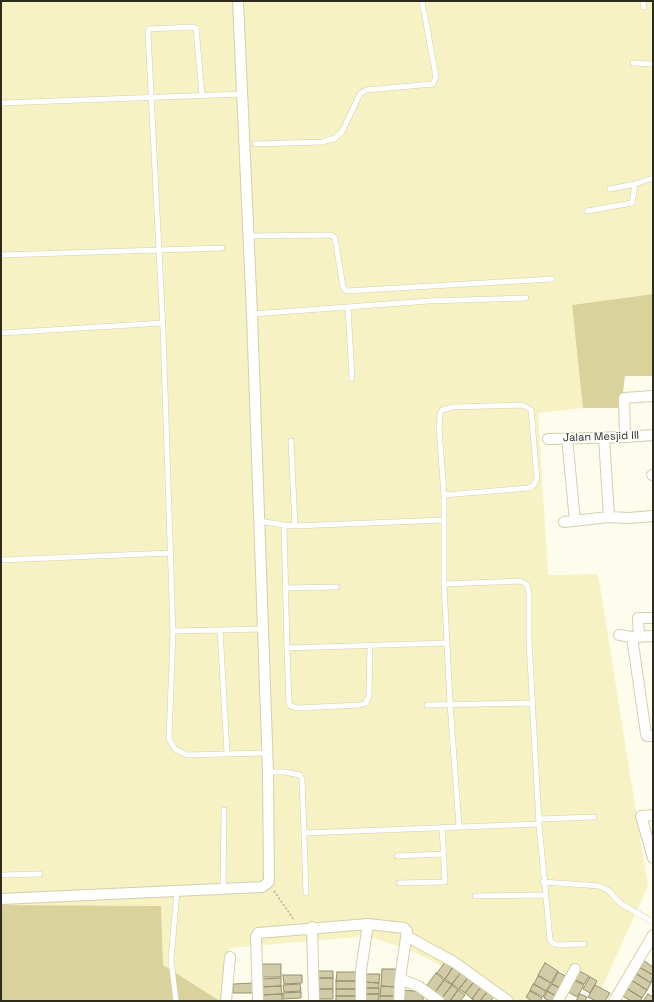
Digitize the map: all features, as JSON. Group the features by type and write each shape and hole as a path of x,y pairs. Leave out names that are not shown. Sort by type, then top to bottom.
{"street":[{"path":"1,899 262,887 266,885 270,875 268,772 266,753 252,314 238,1"},
{"path":"625,437 624,398 653,396"},
{"name":"Jalan Mesjid III","path":"548,438 604,438 653,434"},
{"path":"567,438 575,522"},
{"path":"604,438 609,517"},
{"path":"564,522 575,522 609,517 629,518 653,516"},
{"path":"653,618 638,618 635,637 648,707 646,734 647,736 653,736"},
{"path":"619,636 653,636"},
{"path":"653,815 641,816 653,858"},
{"path":"258,1001 256,937 258,933 312,927 368,924 404,928 407,931 400,979 399,1001"},
{"path":"360,1001 362,970 368,924"},
{"path":"312,927 314,1001"},
{"path":"614,1001 653,935"},
{"path":"406,936 450,960 508,1001"},
{"path":"226,1001 230,957"},
{"path":"560,1000 575,969"},
{"path":"400,979 418,986 432,999"}],"lane":[{"path":"255,144 322,142 335,138 342,132 360,94 366,90 433,84 436,77 422,1"},
{"path":"643,1 644,7"},
{"path":"202,95 196,28 192,26 152,28 148,33 163,324 173,631 169,739 171,744 180,752 187,755 266,753"},
{"path":"634,63 653,64"},
{"path":"1,103 242,94"},
{"path":"610,189 635,184 653,178"},
{"path":"587,211 632,203 635,184"},
{"path":"248,236 331,235 335,238 342,287 346,290 552,279"},
{"path":"1,255 222,248"},
{"path":"252,314 429,301 526,298"},
{"path":"348,307 352,379"},
{"path":"1,333 163,324"},
{"path":"444,495 529,488 534,485 537,479 531,410 523,405 453,407 442,410 440,414 439,428 444,495 444,584 450,704 459,826"},
{"path":"291,441 295,526"},
{"path":"259,521 295,526 443,520"},
{"path":"284,525 289,703 298,708 360,705 366,703 369,695 370,646"},
{"path":"1,560 170,553"},
{"path":"444,584 516,580 527,585 530,603 529,640 539,822 543,882 550,940 553,944 558,945 584,944"},
{"path":"286,588 337,587"},
{"path":"173,631 263,629"},
{"path":"220,630 227,753"},
{"path":"288,648 447,643"},
{"path":"427,705 533,703"},
{"path":"268,772 285,772 300,775 302,779 306,893"},
{"path":"223,888 224,810"},
{"path":"304,834 539,822 594,817"},
{"path":"399,883 444,882 442,827"},
{"path":"397,856 444,854"},
{"path":"1,875 40,874"},
{"path":"543,882 599,886 608,890 620,903 653,922"},
{"path":"176,1001 171,960 177,890"},
{"path":"475,896 545,895"}],"path":[{"path":"266,885 276,892 294,918 297,929"}],"shaded area":[{"path":"1,1 653,1 653,294 572,305 583,408 538,413 548,575 598,574 648,886 599,994 552,966 532,1001 509,1001 418,954 368,936 229,948 224,1001 220,1001 163,965 161,906 1,905"},
{"path":"653,294 653,376 625,376 621,408 583,408 572,305"},
{"path":"1,905 161,906 163,965 220,1001 1,1001"}],"building":[{"path":"448,958 455,964 445,979 437,973"},
{"path":"643,960 653,967 653,975 639,967"},
{"path":"545,963 558,971 551,983 538,975"},
{"path":"261,964 281,964 281,977 261,977"},
{"path":"455,964 463,970 452,984 445,979"},
{"path":"639,967 653,975 651,983 635,973"},
{"path":"382,969 397,969 396,987 381,986"},
{"path":"463,970 470,975 459,989 452,984"},
{"path":"577,970 589,976 584,984 572,978"},
{"path":"317,971 333,971 333,978 317,978"},
{"path":"337,972 356,972 356,981 336,981"},
{"path":"558,972 569,978 562,989 552,984"},
{"path":"436,973 444,980 434,994 425,988"},
{"path":"635,973 651,983 647,990 631,980"},
{"path":"364,974 380,974 379,983 364,982"},
{"path":"283,975 302,975 302,983 284,984"},
{"path":"470,975 476,979 465,993 459,989"},
{"path":"538,976 551,983 546,991 534,984"},
{"path":"590,977 597,981 590,993 583,989"},
{"path":"281,978 281,986 261,987 261,979"},
{"path":"317,978 333,978 333,989 317,989"},
{"path":"476,979 483,984 472,999 465,993"},
{"path":"571,979 584,985 577,997 565,990"},
{"path":"444,980 452,985 441,999 434,994"},
{"path":"631,980 647,990 642,998 626,988"},
{"path":"336,981 356,981 356,989 336,989"},
{"path":"364,982 379,983 379,988 363,988"},
{"path":"255,983 255,993 233,993 233,984"},
{"path":"300,984 301,991 284,992 283,985"},
{"path":"483,984 489,989 480,1001 475,1001 472,999"},
{"path":"533,984 546,991 543,997 530,990"},
{"path":"552,984 562,989 558,997 547,991"},
{"path":"452,985 458,990 450,1001 443,1001 441,999"},
{"path":"595,985 610,993 605,1001 596,1001 588,997"},
{"path":"281,986 282,994 261,995 261,987"},
{"path":"381,986 396,987 395,996 380,996"},
{"path":"363,988 379,988 379,994 363,994"},
{"path":"626,988 642,998 640,1001 631,1001 621,995"},
{"path":"317,989 333,989 333,999 317,999"},
{"path":"336,989 356,989 356,996 336,996"},
{"path":"489,989 496,994 491,1001 480,1001"},
{"path":"404,990 423,992 423,1001 403,1001"},
{"path":"458,990 465,995 460,1001 450,1001"},
{"path":"530,991 542,998 540,1001 532,1001 526,997"},
{"path":"547,991 558,997 556,1001 549,1001 544,998"},
{"path":"301,992 301,998 283,999 283,993"},
{"path":"282,994 282,1001 261,1001 261,995"},
{"path":"363,994 379,994 378,1001 362,1001"},
{"path":"580,994 587,997 585,1001 576,1001"},
{"path":"648,994 653,997 653,1001 643,1001"},
{"path":"336,996 356,996 356,1001 336,1001"},
{"path":"380,996 395,996 396,1001 380,1001"}]}
